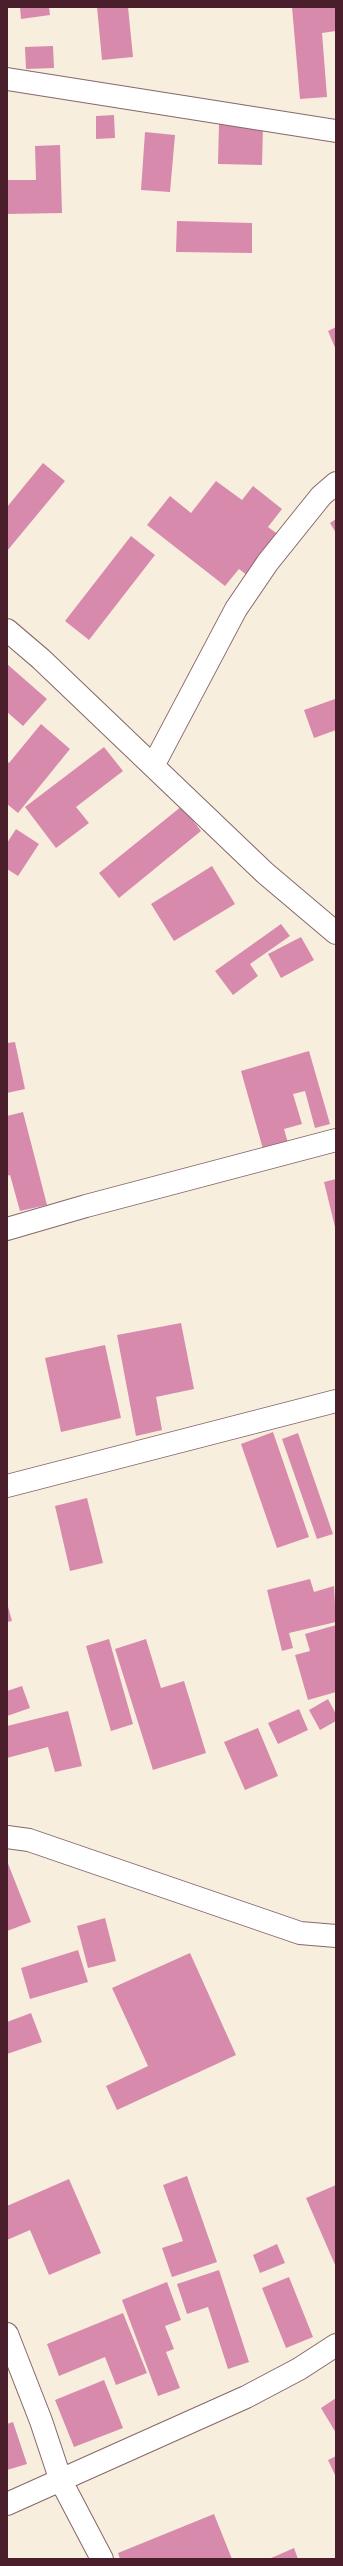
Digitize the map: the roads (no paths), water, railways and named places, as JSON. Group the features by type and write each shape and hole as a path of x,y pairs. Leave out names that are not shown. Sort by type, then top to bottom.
{"street":[{"path":"7,79 336,131"},
{"path":"153,766 236,609 268,562 316,502 336,483"},
{"path":"7,630 265,873 336,933"},
{"path":"7,1230 86,1206 336,1140"},
{"path":"7,1486 336,1401"},
{"path":"7,1837 43,1845 300,1933 336,1936"},
{"path":"7,2334 41,2421 61,2480 102,2559"},
{"path":"7,2504 246,2397 299,2369 336,2345"}]}
